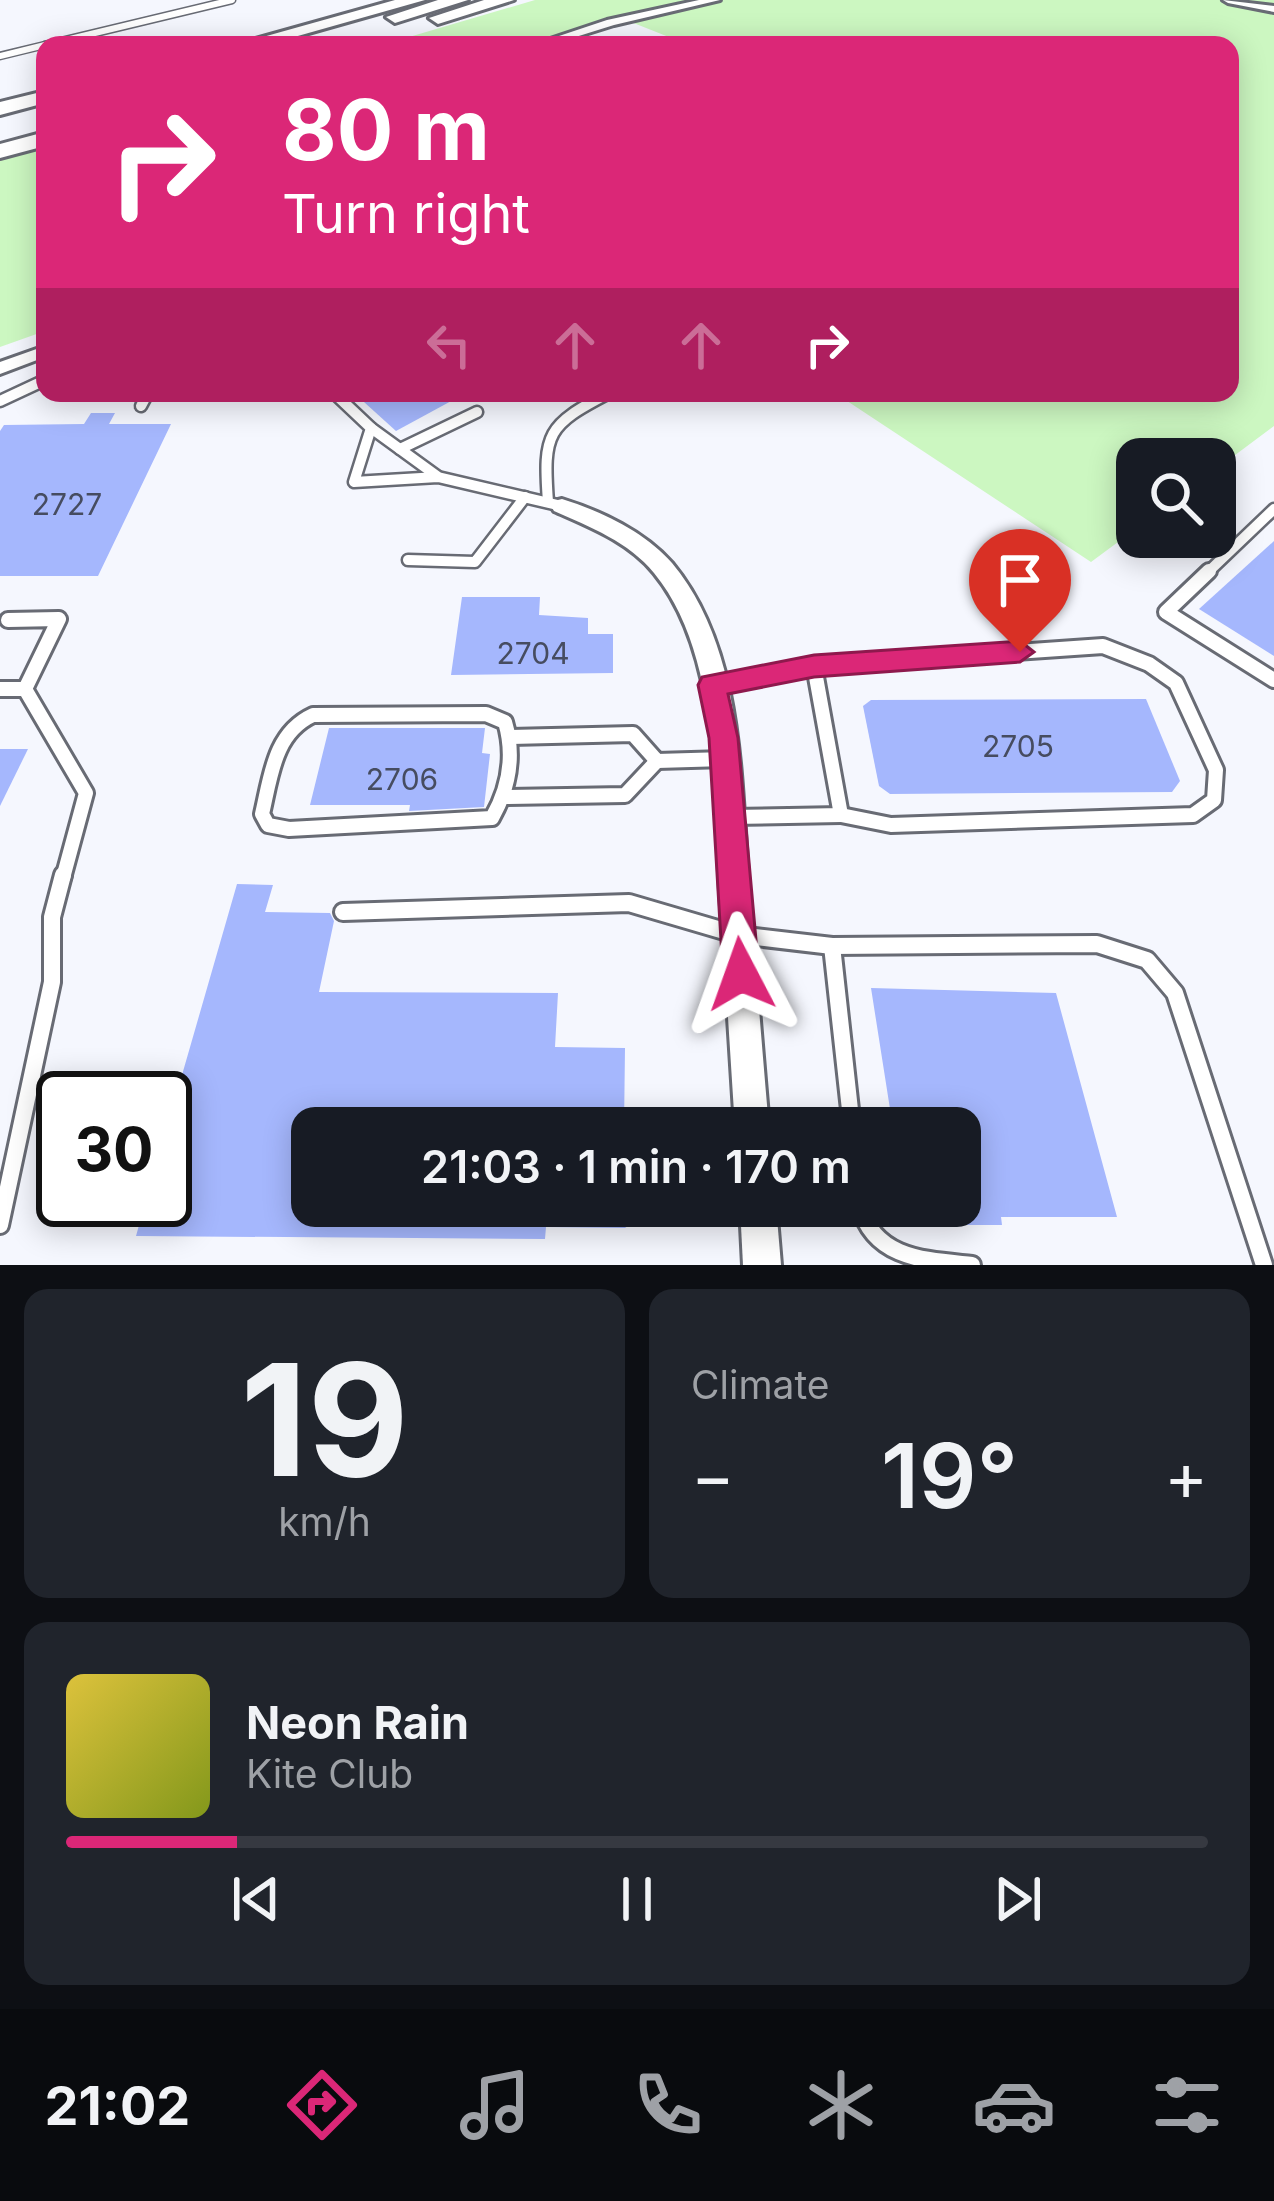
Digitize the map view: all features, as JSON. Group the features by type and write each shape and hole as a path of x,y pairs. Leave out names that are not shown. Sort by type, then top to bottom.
{"highway":[{"path":"278,36 416,0"},
{"path":"325,36 459,0"},
{"path":"385,33 476,3 505,0"},
{"path":"422,34 534,0"},
{"path":"0,109 36,99"},
{"path":"0,123 36,113"},
{"path":"0,138 36,128"},
{"path":"0,151 36,141"}],"street":[{"path":"567,36 715,0"},
{"path":"1228,0 1274,9"},
{"path":"0,368 36,354"},
{"path":"555,504 626,533 673,581 704,650 725,759 750,1107"},
{"path":"759,1227 762,1265"}],"lane":[{"path":"82,36 232,0"},
{"path":"0,56 36,47"},
{"path":"0,401 36,384"},
{"path":"141,406 143,402"},
{"path":"343,402 370,428 438,477"},
{"path":"370,428 354,482 438,477 555,504 545,435 554,421 591,402"},
{"path":"400,449 477,412"},
{"path":"408,560 475,562 525,497"},
{"path":"1274,509 1166,612 1274,680"},
{"path":"0,634 4,620 59,619 25,689"},
{"path":"712,685 814,666 1103,646 1149,664 1176,683 1216,770 1214,800 1193,814 891,825 841,815 729,817"},
{"path":"814,666 841,815"},
{"path":"0,689 25,689"},
{"path":"0,1225 52,982 52,917 86,793 62,744 25,689"},
{"path":"486,714 505,722 511,736 506,797 492,818 472,822 289,829 268,825 262,814 286,730 296,720 314,715 486,714"},
{"path":"511,736 633,734 657,761"},
{"path":"506,797 625,795 657,761 725,759"},
{"path":"343,912 629,903 738,935 832,946 1097,944 1147,960 1175,993 1264,1265"},
{"path":"832,946 850,1107"},
{"path":"866,1227 878,1246 914,1257 972,1265"}],"green space":[{"path":"535,0 1274,0 1274,426 1236,454 1236,438 1116,438 1116,544 1091,562 849,402 1239,402 1239,36 666,36 631,22 583,36 413,36"},
{"path":"36,147 36,334 0,347 0,158"}],"building":[{"path":"364,402 449,402 396,431"},
{"path":"91,413 115,413 109,424 171,424 98,576 0,576 0,431 4,425 84,424"},
{"path":"1274,541 1274,656 1199,609"},
{"path":"462,597 540,597 539,615 588,618 588,634 613,634 613,673 451,675"},
{"path":"1146,699 1180,781 1172,792 890,794 879,786 863,706 871,700"},
{"path":"329,728 485,728 482,753 490,754 484,807 409,811 410,805 310,805"},
{"path":"0,749 28,749 0,806"},
{"path":"237,884 273,885 265,912 330,913 334,921 319,992 558,993 555,1047 625,1048 624,1107 291,1107 291,1227 546,1227 545,1239 136,1236 138,1227 192,1227 192,1071 183,1071"},
{"path":"871,988 1056,993 1117,1217 1001,1217 1002,1225 981,1225 981,1107 890,1107"}],"route":[{"path":"741,974 724,738 712,685 814,666 1020,652"}]}
